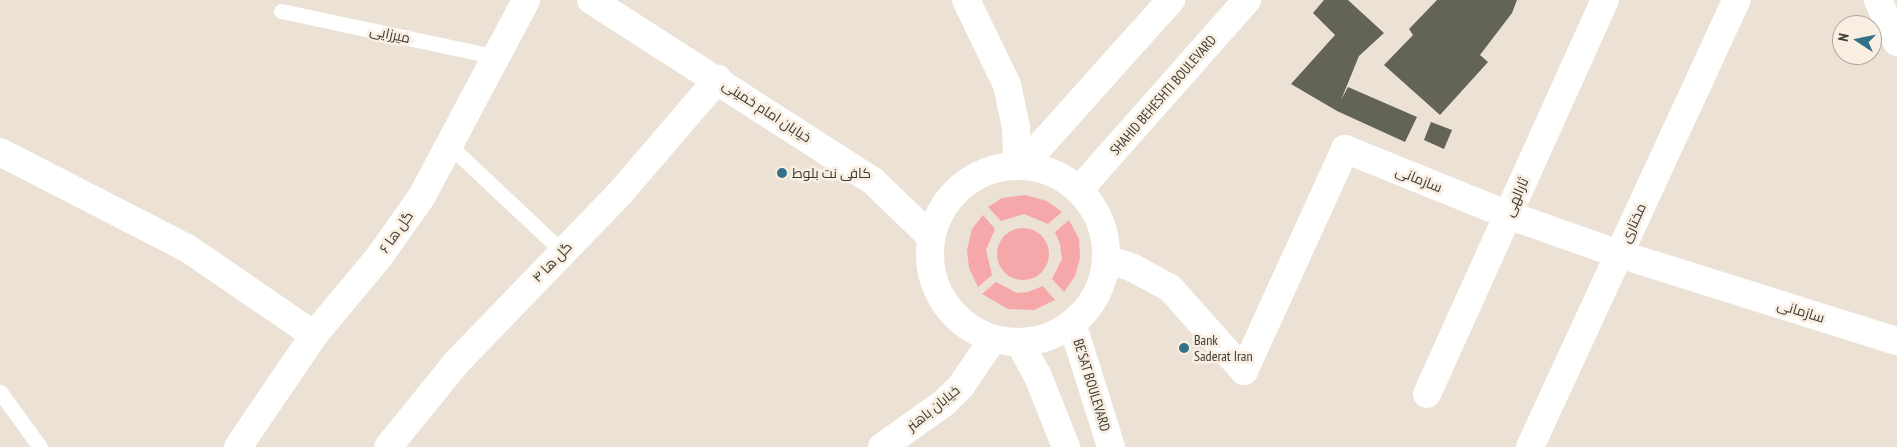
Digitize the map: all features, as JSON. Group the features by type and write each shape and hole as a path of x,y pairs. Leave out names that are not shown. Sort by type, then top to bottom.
{"street":[{"name":"گل ها ۶","path":"238,447 314,335 379,257 422,196 498,57 526,0"},
{"name":"خیابان امام خمینی","path":"591,0 718,79 873,181 931,237"},
{"path":"966,0 1007,85 1016,127 1020,166"},
{"path":"1020,166 1171,0"},
{"name":"SHAHID BEHESHTI BOULEVARD","path":"1079,190 1247,0"},
{"name":"ثارالهی","path":"1427,394 1605,0"},
{"name":"مختاری","path":"1530,447 1737,0"},
{"path":"1878,0 1897,41"},
{"name":"گل ها ۴","path":"388,447 456,363 562,250 621,192 718,79"},
{"name":"سازمانی","path":"1106,259 1134,268 1170,288 1244,371 1345,149 1508,215 1618,254 1897,341"},
{"path":"0,152 187,248 314,335"},
{"path":"1020,166 1053,172 1079,190 1091,204 1101,225 1106,259 1095,296 1072,323 1042,339 1006,340 971,329 944,302 930,264 931,237 940,214 963,184 988,171 1020,166"},
{"name":"BE'SAT BOULEVARD","path":"1072,323 1111,447"},
{"path":"1006,340 1037,374 1066,447"},
{"name":"خیابان باهنر","path":"882,447 944,403 1006,340"}],"lane":[{"name":"میرزایی","path":"281,11 498,57"},
{"path":"450,146 562,250"},
{"path":"0,392 40,447"}],"shaded area":[{"path":"1025,195 1047,201 1062,212 1048,224 1024,214 1001,221 988,207 1002,198"},
{"path":"983,215 995,229 986,250 992,275 978,287 969,268 967,250 972,229"},
{"path":"1069,220 1079,239 1080,258 1075,276 1064,292 1052,279 1062,259 1060,244 1055,232"},
{"path":"1018,228 1028,228 1042,235 1049,249 1049,259 1042,273 1028,280 1018,280 1008,276 1001,269 997,259 997,249 1001,239 1008,232"},
{"path":"996,282 1017,293 1028,292 1043,286 1055,300 1034,310 1008,309 982,294"}],"building":[{"path":"1324,0 1348,0 1384,33 1359,56 1341,100 1348,87 1417,117 1405,142 1337,111 1291,84 1335,35 1313,13"},
{"path":"1437,0 1517,0 1512,13 1480,55 1488,62 1440,115 1384,65 1413,35 1409,29"},
{"path":"1431,122 1452,130 1444,149 1424,140"}],"place":[{"name":"کافی نت بلوط","path":"782,173"},
{"name":"Bank Saderat Iran","path":"1184,348"}]}
